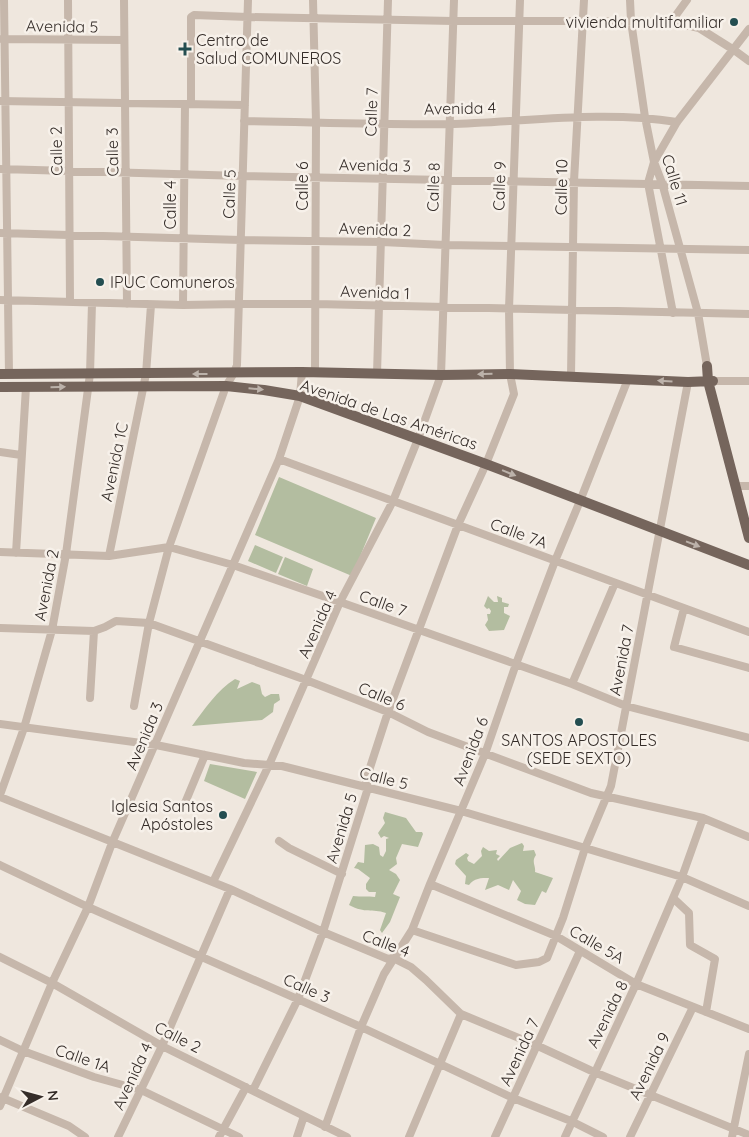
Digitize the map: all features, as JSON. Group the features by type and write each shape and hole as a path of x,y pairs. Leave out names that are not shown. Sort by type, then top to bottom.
{"main road":[{"path":"707,366 749,538"},
{"name":"Avenida de Las Américas","path":"5,374 315,372 441,375 510,374 688,382 711,381"},
{"path":"711,381 744,486 749,520"},
{"name":"Avenida de Las Américas","path":"0,387 226,386 300,396 486,464 749,565"}],"street":[{"path":"4,0 2,39 5,374"},
{"name":"Calle 2","path":"68,0 70,302"},
{"name":"Calle 3","path":"124,0 127,304"},
{"name":"Calle 5","path":"134,706 149,623 169,547 226,386 234,374 237,365 248,0"},
{"name":"Calle 6","path":"313,0 316,122 315,372"},
{"name":"Calle 7","path":"378,374 388,0"},
{"name":"Calle 8","path":"441,375 445,307 445,246 454,0"},
{"name":"Calle 9","path":"510,374 509,309 520,0"},
{"name":"Calle 10","path":"571,376 574,181 584,0"},
{"name":"Calle 11","path":"630,0 631,22 645,117 654,162 662,183 698,313 707,366"},
{"path":"671,22 687,0"},
{"name":"Calle 4","path":"183,306 183,175 191,17 194,15 248,17"},
{"path":"248,17 453,22 582,20 671,22 699,28 749,61"},
{"path":"673,313 648,183 654,162 677,122 749,29"},
{"name":"Avenida 5","path":"2,39 124,40"},
{"path":"3,102 245,105"},
{"name":"Avenida 4","path":"244,121 449,124 516,120 645,117 677,122"},
{"name":"Avenida 3","path":"4,169 383,180 513,180 749,186"},
{"name":"Avenida 2","path":"4,233 316,242 382,242 445,246 749,250"},
{"name":"Avenida 1","path":"4,300 183,306 316,304 749,314"},
{"name":"Avenida 2","path":"0,796 24,728 52,630 66,554 90,374 92,303"},
{"name":"Avenida 1C","path":"109,556 144,387 151,304"},
{"name":"Avenida 3","path":"1,1100 88,906 112,843 279,459 300,396 302,372"},
{"name":"Avenida 5","path":"221,1134 249,1089 298,999 342,874 368,788 366,780 388,712 458,525 512,402 514,394 510,374"},
{"name":"Avenida 4","path":"213,882 269,765 340,602 393,501 418,440 441,375"},
{"name":"Avenida 6","path":"325,1127 361,1027 384,974 412,930 485,754 516,664 555,561 628,379"},
{"path":"711,381 749,381"},
{"name":"Avenida 7","path":"412,930 516,965 539,962 547,958 585,848 611,786 688,382"},
{"path":"16,552 26,388"},
{"path":"0,452 22,455"},
{"name":"Calle 7A","path":"279,459 749,632"},
{"name":"Calle 7","path":"0,552 109,556 169,547 233,565 340,602 572,684 626,706 749,738"},
{"path":"572,684 615,583"},
{"path":"684,608 674,647 749,668"},
{"name":"Calle 6","path":"0,628 94,631 116,620 149,623 306,680 388,712 428,732 591,793 703,818 749,837"},
{"path":"90,698 94,631"},
{"name":"Calle 5","path":"0,724 156,745 244,763 282,766 461,811 682,876 749,906"},
{"path":"185,804 205,755"},
{"name":"Calle 4","path":"0,796 112,843 230,889 323,932 388,959 393,958 411,967 461,1014 594,1072 651,1094 733,1133 749,1135"},
{"name":"Avenida 8","path":"565,1137 636,984 682,876 703,818"},
{"path":"278,841 342,874"},
{"name":"Calle 3","path":"0,865 603,1137"},
{"name":"Calle 5A","path":"430,884 556,936 608,965 636,984 749,1029"},
{"name":"Avenida 4","path":"118,1137 162,1046 230,889"},
{"path":"673,898 689,913 690,945 715,960 706,1012"},
{"name":"Avenida 7","path":"495,1137 580,951"},
{"name":"Calle 2","path":"0,957 52,983 162,1046 347,1137"},
{"name":"Avenida 9","path":"630,1137 693,1008"},
{"path":"410,1137 461,1014"},
{"name":"Calle 1A","path":"0,1040 23,1052 94,1077 141,1090 221,1134 239,1137"},
{"path":"733,1133 749,1054"},
{"path":"1,1100 69,1126 85,1137"},
{"path":"297,1137 304,1116"}],"green space":[{"path":"279,477 376,518 352,576 255,535"},
{"path":"255,545 283,557 276,573 248,561"},
{"path":"285,557 313,569 307,586 278,574"},
{"path":"488,596 494,602 498,602 497,596 502,598 502,602 509,604 508,607 504,607 504,613 510,616 504,630 489,631 485,625 488,620 487,614 490,614 491,611 484,606"},
{"path":"235,679 240,681 237,689 252,682 260,685 262,694 265,697 271,694 279,694 280,700 274,704 273,712 262,720 192,726 217,694"},
{"path":"210,764 257,772 245,799 204,781"},
{"path":"385,812 406,818 416,832 422,832 423,834 418,847 402,844 396,858 397,864 389,870 396,874 400,880 393,894 400,897 390,922 382,933 380,930 386,913 364,910 349,905 353,896 375,897 376,892 369,892 366,889 366,884 370,878 354,868 358,862 364,863 365,845 373,844 379,847 380,855 383,857 386,851 386,839 389,838 384,836 381,838 378,833 385,823 383,818"},
{"path":"522,843 524,846 523,851 534,850 536,855 534,862 535,872 553,878 546,893 542,891 535,905 525,904 517,900 521,891 513,880 509,890 498,885 485,890 489,878 480,878 469,885 465,884 466,876 455,864 456,860 466,853 469,855 468,861 474,864 482,856 481,851 483,847 489,851 497,850 496,854 500,856 497,859 498,861 510,848"}],"place":[{"name":"vivienda multifamiliar","path":"734,22"},
{"name":"Centro de Salud COMUNEROS","path":"185,49"},
{"name":"IPUC Comuneros","path":"100,282"},
{"name":"SANTOS APOSTOLES (SEDE SEXTO)","path":"579,722"},
{"name":"Iglesia Santos Apóstoles","path":"223,815"}]}
